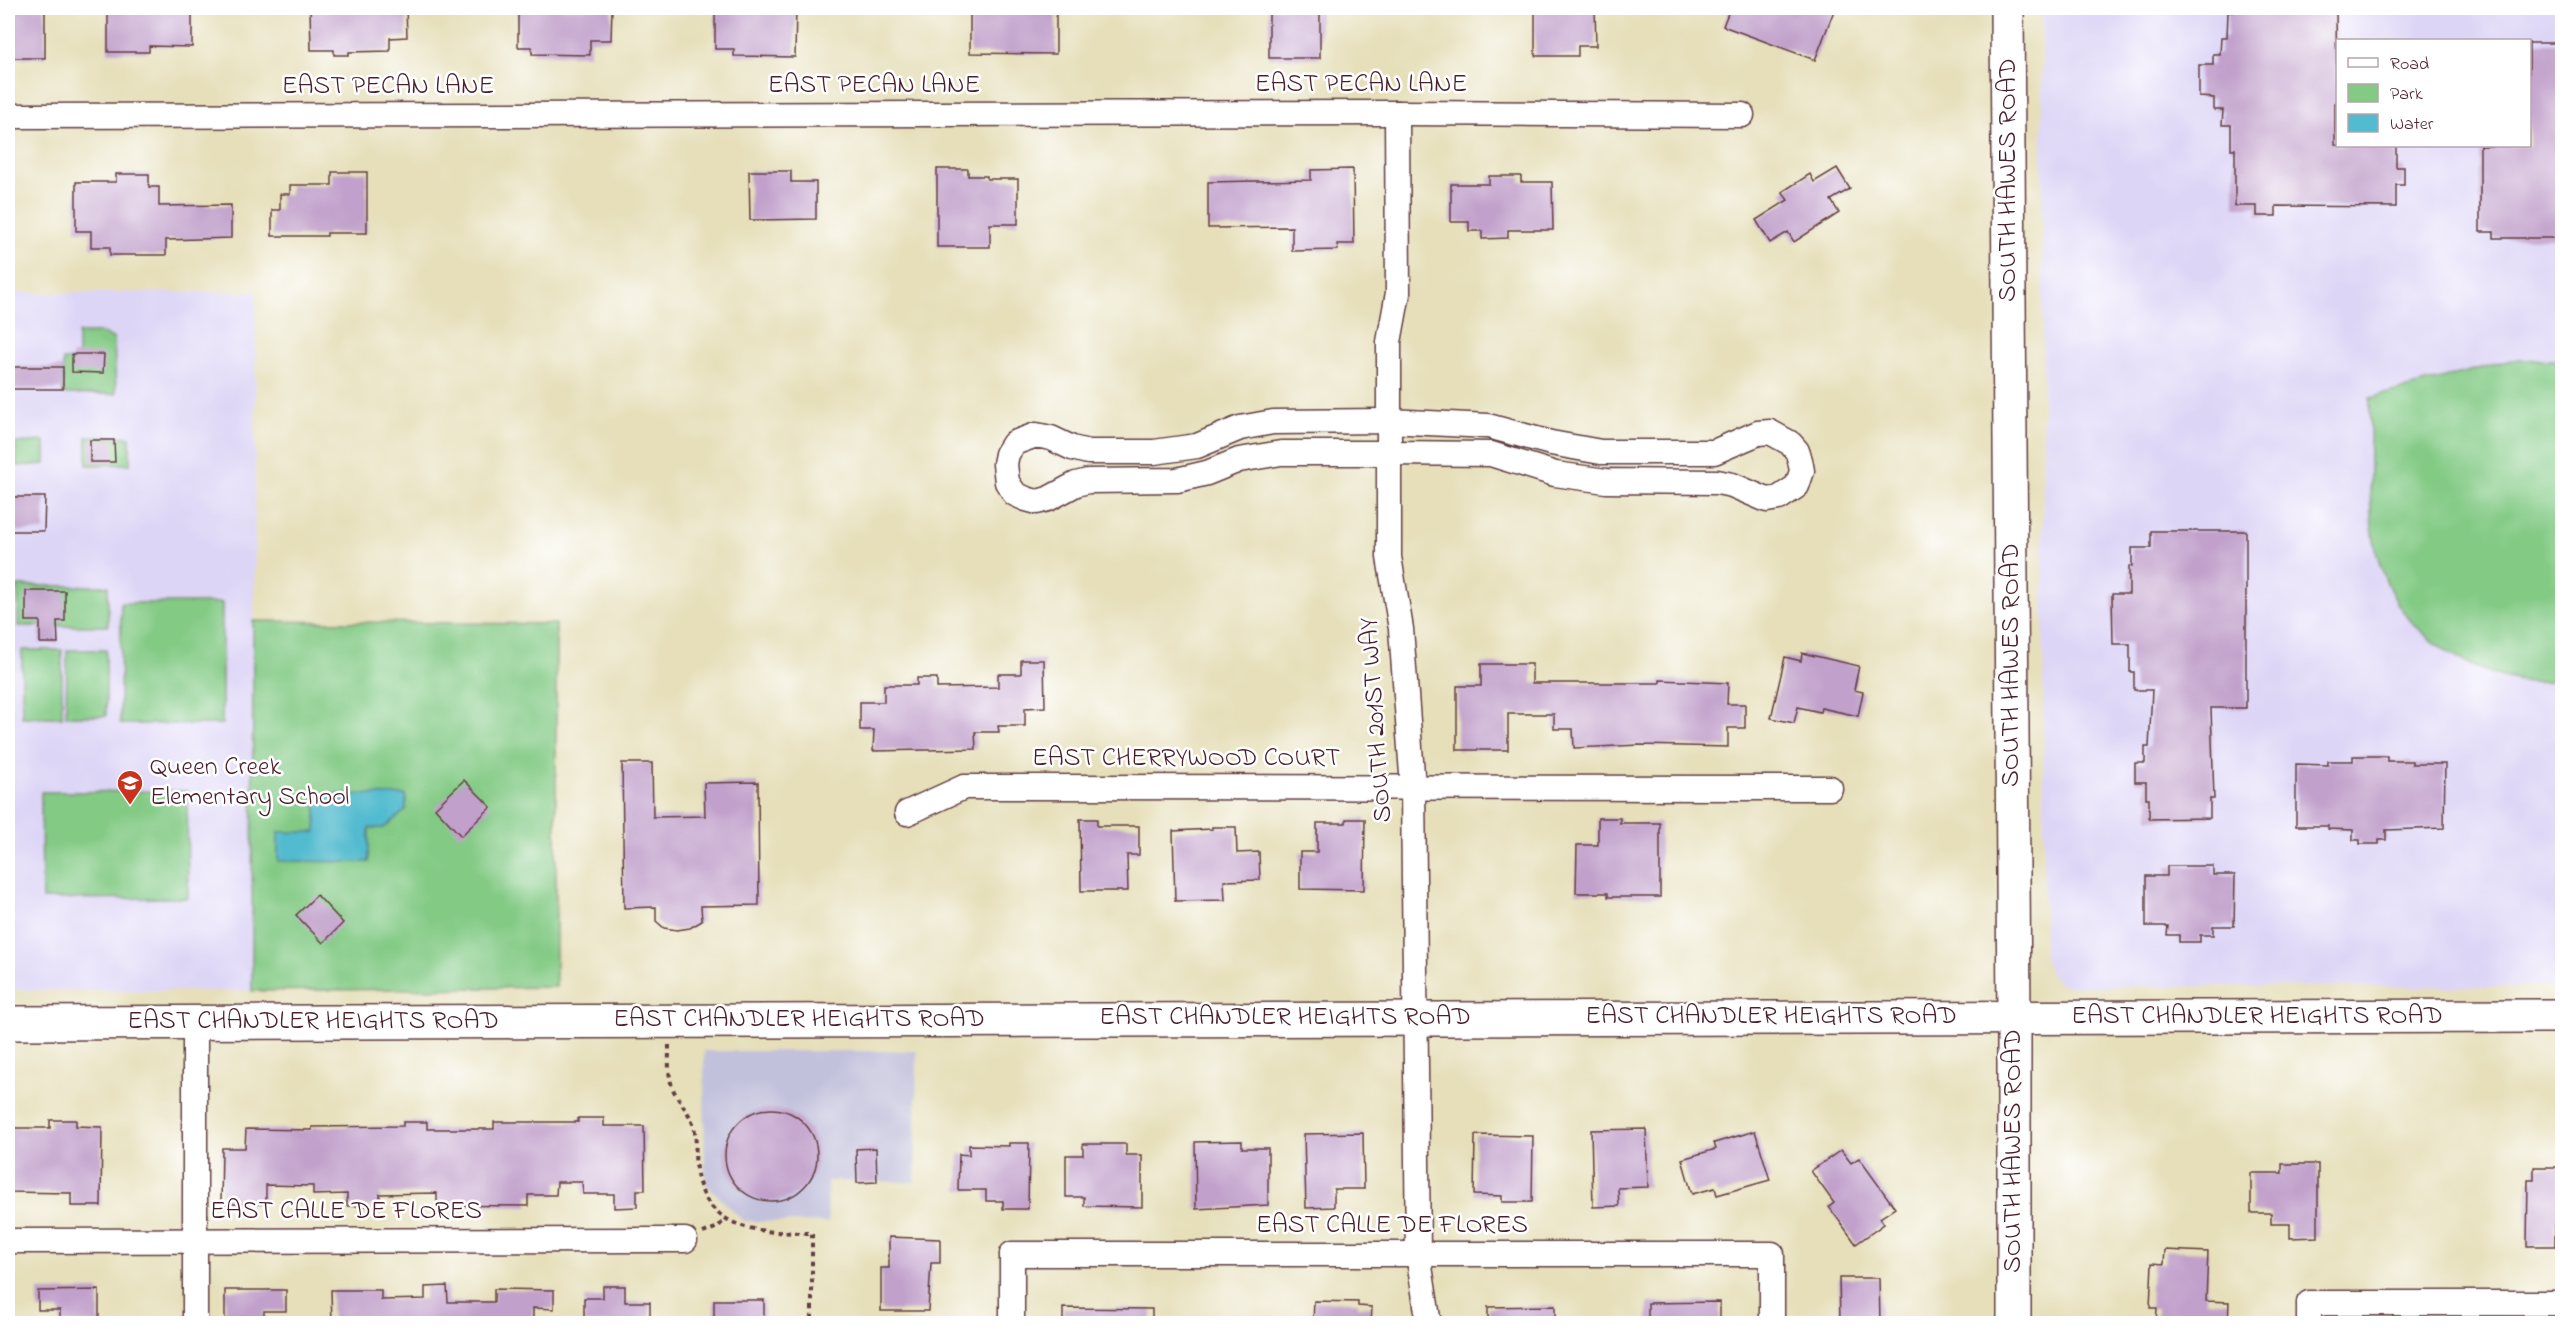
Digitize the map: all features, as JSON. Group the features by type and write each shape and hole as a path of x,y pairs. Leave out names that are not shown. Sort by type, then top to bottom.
{"main road":[{"name":"SOUTH HAWES ROAD","path":"2007,8 2014,1323"},
{"name":"EAST CHANDLER HEIGHTS ROAD","path":"8,1023 2562,1016"}],"street":[{"name":"EAST PECAN LANE","path":"8,116 1397,113 1742,115"},
{"name":"SOUTH 201ST WAY","path":"1397,113 1398,293 1389,342 1389,557 1401,629 1413,787 1418,1254 1429,1323"},
{"path":"1389,420 1495,427 1582,449 1678,453 1714,452 1758,433 1770,432 1780,435 1797,451 1802,471 1797,486 1789,493 1767,500 1732,485 1717,482 1606,482 1573,478 1491,454 1267,454 1239,460 1207,473 1177,480 1076,484 1048,500 1037,502 1015,494 1010,489 1005,474 1007,454 1014,443 1036,435 1051,438 1072,448 1088,452 1154,452 1197,446 1240,428 1272,422 1389,420"},
{"path":"1491,454 1495,427"},
{"path":"1197,446 1207,473"},
{"path":"1678,453 1679,481"},
{"name":"EAST CHERRYWOOD COURT","path":"907,813 964,787 1830,788"},
{"path":"195,1022 195,1323"},
{"name":"EAST CALLE DE FLORES","path":"8,1241 685,1240"},
{"name":"EAST CALLE DE FLORES","path":"1012,1323 1012,1254 1772,1254 1772,1323"},
{"path":"2309,1313 2562,1303"}],"path":[{"path":"669,1021 669,1073 675,1093 689,1113 695,1131 696,1169 702,1191 712,1207 725,1219 748,1229 769,1233 812,1233 812,1323"}],"shaded area":[{"path":"2042,8 2562,8 2562,987 2070,986 2058,983 2049,972 2044,956"},
{"name":"Queen Creek Elementary School","path":"256,292 252,991 8,990 8,293"},
{"path":"704,1051 917,1051 915,1182 827,1181 828,1223 743,1221 705,1183"}],"green space":[{"path":"78,333 103,333 114,339 116,394 63,394 63,360 78,360"},
{"path":"2511,360 2562,360 2562,682 2527,682 2492,673 2448,652 2422,632 2403,612 2390,589 2380,564 2372,526 2370,398"},
{"path":"87,437 130,437 130,464 87,465"},
{"path":"45,441 45,464 17,466 16,443"},
{"path":"18,586 108,586 108,626 18,626"},
{"path":"121,603 222,603 222,724 120,724"},
{"path":"253,621 556,624 556,987 252,991"},
{"path":"22,650 62,650 62,717 22,717"},
{"path":"67,650 106,650 106,716 66,716"},
{"path":"187,791 188,898 42,899 41,792"}],"water":[{"path":"316,794 406,795 406,810 384,828 369,828 369,862 278,861 278,832 316,832"}],"building":[{"path":"8,8 45,8 45,58 8,58"},
{"path":"108,8 192,8 192,47 149,46 149,52 108,52"},
{"path":"310,8 406,8 407,37 390,38 390,51 349,52 349,55 334,55 334,50 311,50"},
{"path":"518,8 612,8 611,40 590,40 590,55 532,54 532,47 518,47"},
{"path":"715,8 796,8 795,57 734,56 734,49 715,49"},
{"path":"970,8 1034,8 1034,12 1056,12 1056,54 970,53"},
{"path":"1269,8 1320,8 1320,58 1269,58"},
{"path":"1535,8 1595,8 1596,46 1578,46 1578,56 1535,56"},
{"path":"1730,8 1835,8 1815,60 1723,26"},
{"path":"2233,8 2336,8 2335,145 2336,147 2396,147 2396,167 2404,167 2404,185 2396,185 2396,207 2276,206 2276,216 2257,216 2257,206 2235,206 2235,149 2231,149 2231,125 2222,125 2223,110 2214,110 2214,98 2199,97 2199,65 2213,65 2213,54 2220,54 2221,37 2227,37 2228,12 2233,12"},
{"path":"2531,43 2562,43 2562,238 2493,238 2493,232 2480,232 2480,147 2531,147"},
{"path":"1837,168 1850,189 1831,200 1839,213 1794,242 1788,232 1770,243 1756,220 1788,200 1782,192 1810,174 1814,182"},
{"path":"937,169 968,169 968,176 987,176 987,179 1018,179 1018,224 990,224 990,247 937,247"},
{"path":"1353,169 1354,244 1337,244 1338,250 1292,251 1292,227 1208,228 1208,182 1311,180 1311,170"},
{"path":"749,171 791,171 791,182 816,182 816,219 750,220"},
{"path":"332,172 367,172 367,233 272,236 272,210 280,210 280,194 290,194 290,185 332,185"},
{"path":"116,174 149,174 149,187 159,187 159,206 231,205 231,238 166,240 166,255 110,255 110,247 91,247 91,231 76,231 76,182 116,182"},
{"path":"1489,176 1521,176 1521,182 1552,182 1553,230 1508,230 1508,238 1482,239 1482,231 1469,231 1469,222 1451,222 1451,184 1489,184"},
{"path":"72,354 104,354 103,373 72,372"},
{"path":"8,367 63,367 63,389 9,389"},
{"path":"90,440 114,440 115,462 90,462"},
{"path":"8,497 45,497 44,531 8,531"},
{"path":"2151,531 2246,531 2246,708 2211,708 2214,799 2210,799 2210,818 2149,819 2146,782 2135,782 2135,763 2145,763 2145,747 2149,747 2152,690 2134,690 2134,672 2130,672 2130,644 2113,644 2112,594 2129,594 2129,566 2132,566 2132,548 2151,548"},
{"path":"26,591 65,591 65,621 57,621 58,643 40,643 40,621 26,621"},
{"path":"1802,653 1859,666 1854,690 1863,692 1858,716 1821,708 1820,712 1798,707 1794,723 1771,718 1785,657 1801,661"},
{"path":"1021,660 1044,660 1045,707 1025,708 1025,726 998,726 999,732 975,732 976,749 873,751 874,730 860,730 860,702 884,702 884,685 917,685 917,678 937,678 937,688 998,687 998,674 1021,674"},
{"path":"1481,664 1532,664 1532,683 1660,683 1660,680 1728,683 1727,704 1745,704 1745,728 1728,728 1728,747 1640,745 1574,748 1573,729 1554,729 1554,714 1508,714 1508,750 1457,750 1457,686 1481,686"},
{"path":"2353,756 2387,756 2387,761 2445,764 2444,828 2386,830 2386,840 2379,840 2379,844 2360,844 2360,840 2353,840 2353,830 2328,829 2328,826 2296,826 2296,764 2328,765 2328,761 2353,761"},
{"path":"622,763 652,763 653,817 705,816 704,783 758,782 759,905 701,906 702,921 690,928 677,930 664,928 656,921 656,907 624,908"},
{"path":"464,780 491,807 461,836 435,808"},
{"path":"1598,818 1620,818 1620,823 1660,823 1660,897 1608,897 1608,893 1576,893 1577,845 1598,845"},
{"path":"1080,819 1097,819 1097,826 1139,826 1139,855 1127,855 1128,891 1081,891"},
{"path":"1346,819 1365,819 1364,890 1300,889 1300,852 1317,852 1317,823 1346,823"},
{"path":"1212,827 1236,827 1237,853 1259,852 1260,880 1224,881 1225,900 1175,901 1173,831 1212,829"},
{"path":"2167,866 2213,866 2213,875 2235,875 2234,926 2213,926 2213,935 2200,935 2200,942 2179,942 2179,935 2167,935 2168,926 2146,926 2146,876 2167,876"},
{"path":"317,895 343,923 323,943 296,915"},
{"path":"771,1109 789,1112 804,1122 814,1137 817,1155 814,1173 804,1188 789,1198 771,1201 753,1198 738,1188 728,1173 725,1155 728,1137 738,1122 753,1112"},
{"path":"578,1118 604,1118 604,1126 644,1126 645,1190 637,1190 637,1207 614,1208 614,1194 583,1194 582,1182 557,1182 556,1195 528,1195 528,1206 437,1205 437,1193 380,1194 380,1206 347,1206 347,1194 313,1195 313,1186 266,1185 266,1204 221,1204 222,1148 245,1148 246,1129 312,1130 312,1127 403,1126 403,1122 427,1122 427,1129 494,1129 494,1122 578,1122"},
{"path":"50,1120 76,1120 76,1126 102,1127 101,1206 71,1206 71,1193 8,1192 8,1128 50,1128"},
{"path":"1646,1129 1648,1187 1618,1188 1619,1206 1593,1207 1591,1130"},
{"path":"1755,1131 1770,1180 1717,1195 1715,1188 1692,1194 1682,1159 1716,1149 1714,1143"},
{"path":"1363,1133 1364,1189 1334,1189 1334,1207 1306,1208 1304,1134"},
{"path":"1475,1135 1533,1136 1532,1202 1502,1202 1502,1196 1474,1195"},
{"path":"1242,1141 1242,1148 1268,1148 1268,1205 1196,1209 1195,1142"},
{"path":"1009,1143 1029,1143 1028,1209 1003,1209 1003,1201 986,1201 986,1190 958,1190 959,1154 969,1155 969,1145 1009,1146"},
{"path":"1083,1144 1126,1144 1126,1155 1142,1155 1142,1207 1084,1206 1084,1197 1066,1197 1066,1155 1083,1155"},
{"path":"876,1148 877,1182 857,1183 856,1149"},
{"path":"1841,1150 1851,1163 1859,1158 1895,1208 1880,1218 1884,1224 1856,1244 1829,1207 1834,1203 1811,1171"},
{"path":"2282,1164 2318,1164 2318,1237 2290,1238 2290,1224 2271,1224 2271,1213 2251,1213 2251,1173 2282,1173"},
{"path":"2534,1167 2562,1167 2562,1223 2555,1223 2555,1246 2527,1246 2528,1180 2534,1180"},
{"path":"889,1237 940,1239 940,1263 931,1263 928,1311 881,1311 881,1268 889,1268"},
{"path":"2165,1250 2208,1252 2206,1301 2229,1302 2228,1323 2156,1323 2157,1308 2150,1308 2152,1263 2164,1264"},
{"path":"1839,1278 1879,1278 1880,1323 1840,1323"},
{"path":"447,1286 448,1302 494,1302 494,1289 554,1290 554,1309 533,1308 533,1323 332,1323 331,1290 381,1290 381,1300 425,1299 425,1287"},
{"path":"603,1286 625,1286 625,1302 650,1302 650,1323 584,1323 584,1298 603,1298"},
{"path":"99,1290 99,1323 60,1323 60,1310 38,1310 38,1291"},
{"path":"225,1290 286,1290 286,1311 264,1311 264,1323 225,1323"},
{"path":"714,1300 764,1300 764,1323 714,1323"},
{"path":"1314,1301 1358,1302 1358,1306 1372,1307 1371,1323 1313,1323"},
{"path":"1720,1302 1720,1323 1648,1323 1648,1303"},
{"path":"1555,1306 1555,1323 1488,1323 1488,1307"},
{"path":"1063,1308 1152,1309 1152,1323 1063,1323"}],"place":[{"name":"Queen Creek Elementary School","path":"130,806"}]}
